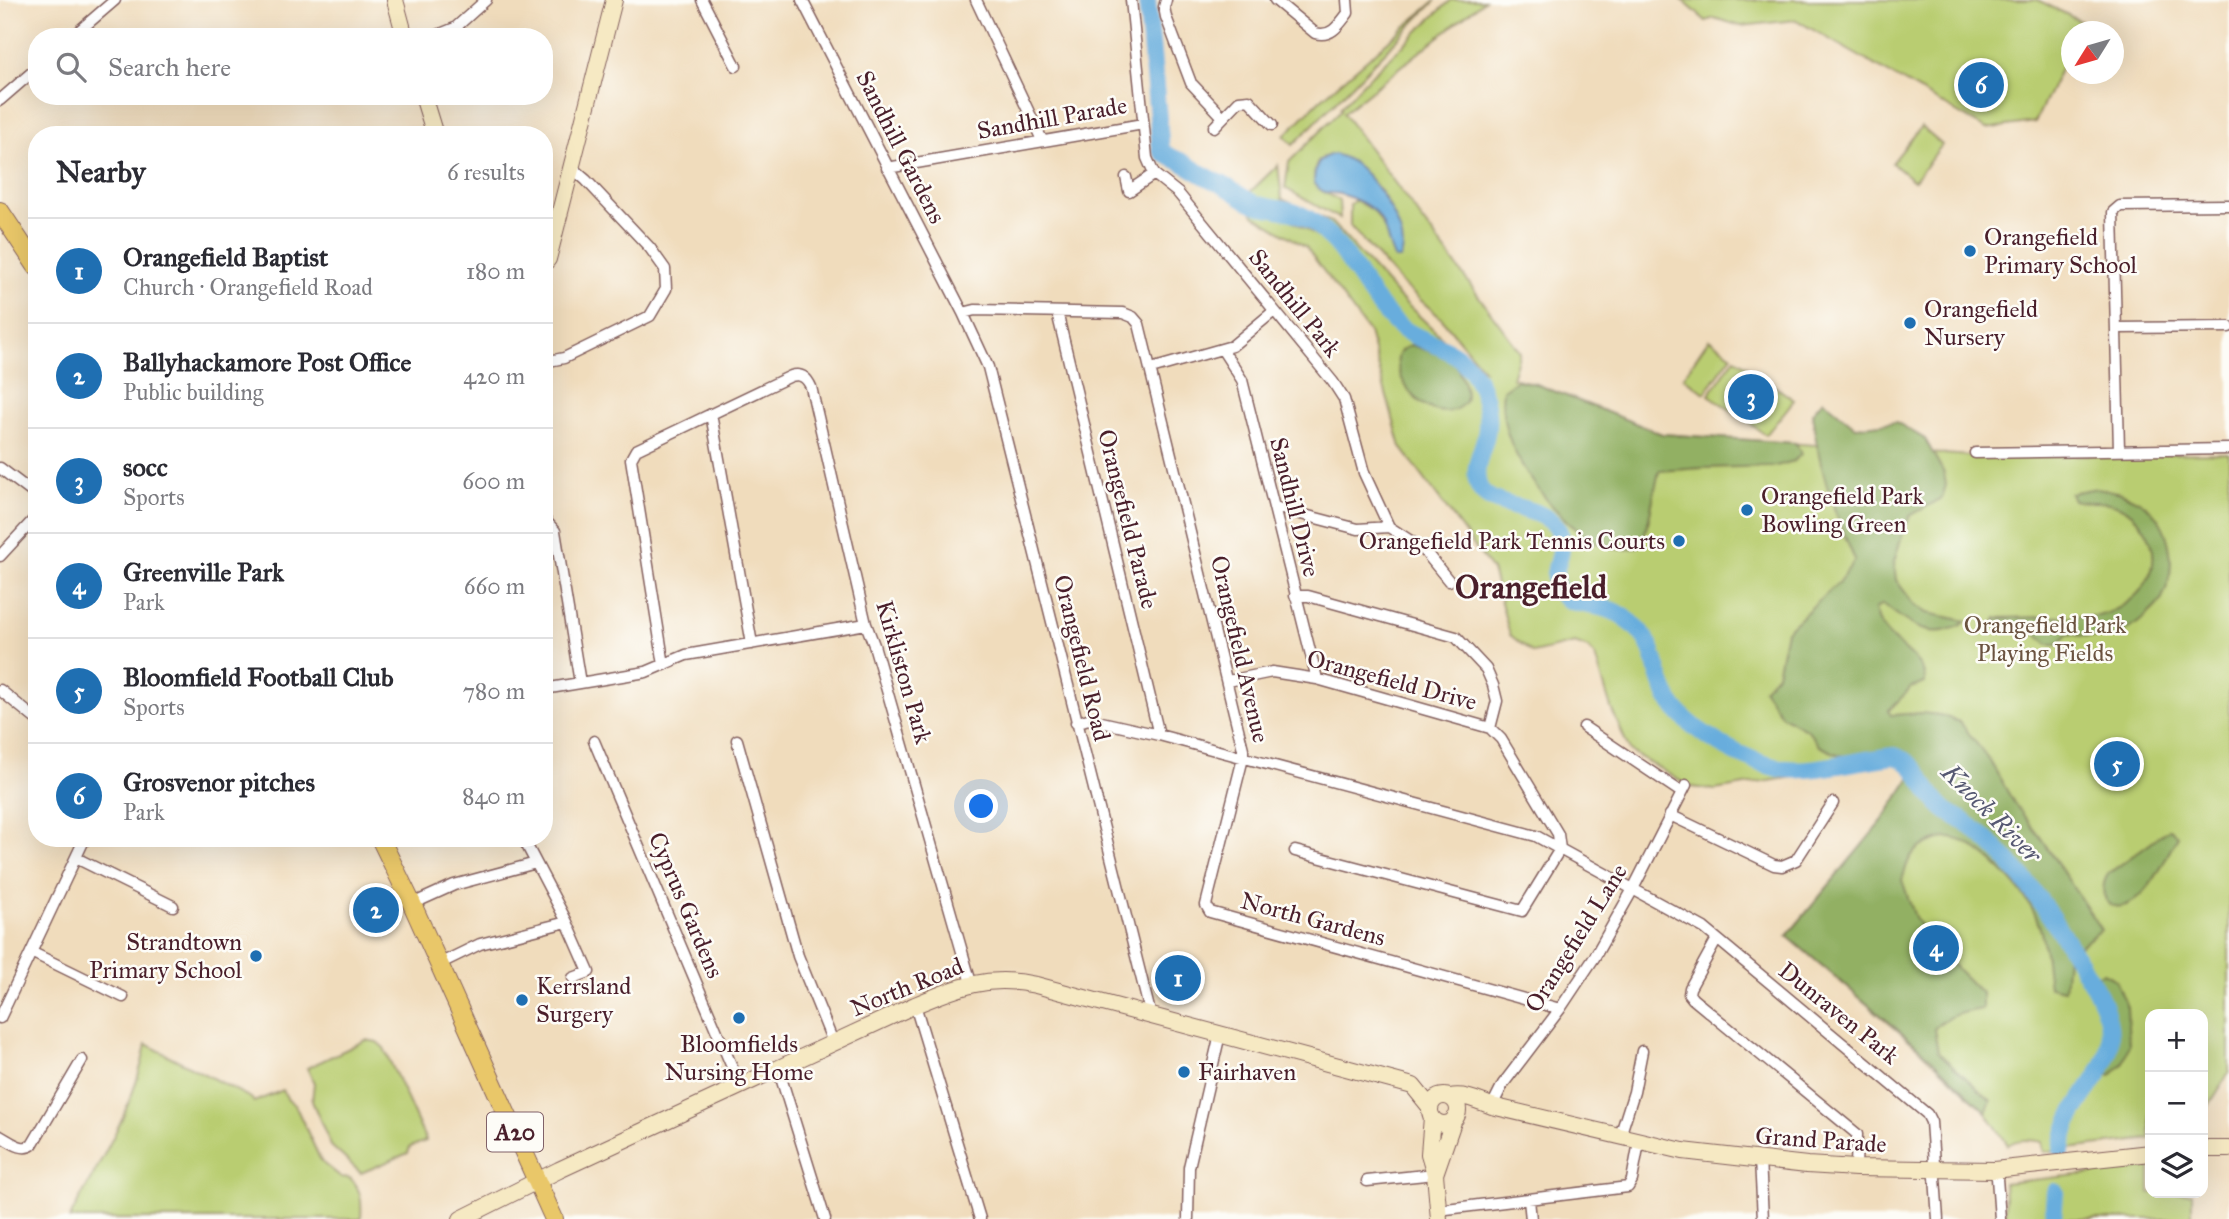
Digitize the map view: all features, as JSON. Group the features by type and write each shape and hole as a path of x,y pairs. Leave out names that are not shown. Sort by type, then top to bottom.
{"main road":[{"path":"0,211 28,253"},
{"name":"A20","path":"384,847 554,1219"}],"street":[{"path":"82,28 115,0"},
{"path":"395,0 403,28"},
{"path":"455,28 486,0"},
{"path":"553,240 614,0"},
{"path":"702,0 736,66"},
{"name":"Sandhill Gardens","path":"802,0 963,313"},
{"path":"976,0 1042,139"},
{"name":"Sandhill Parade","path":"887,168 1042,139 1143,124 1131,0"},
{"path":"1166,0 1166,17 1191,83 1223,117"},
{"path":"1275,0 1322,36 1331,33 1348,13 1347,0"},
{"path":"0,100 28,76"},
{"path":"1214,127 1245,99 1272,125"},
{"path":"426,105 432,126"},
{"path":"1126,177 1129,191 1154,174 1147,158 1143,124"},
{"path":"553,360 564,358 650,316 666,289 665,269 650,248 572,168"},
{"name":"Sandhill Park","path":"1154,174 1178,193 1344,399 1364,474 1389,527"},
{"path":"2119,450 2113,212 2115,208 2229,205"},
{"name":"Orangefield Avenue","path":"963,313 975,310 1123,313 1133,317 1139,324 1228,681 1244,758 1536,836 1633,890"},
{"path":"1151,369 1232,346 1274,311"},
{"name":"Orangefield Parade","path":"1057,312 1159,735"},
{"name":"Orangefield Road","path":"963,313 988,367 997,398 1151,1016"},
{"path":"2117,328 2229,327"},
{"name":"Sandhill Drive","path":"1222,349 1242,380 1317,679"},
{"name":"Kirkliston Park","path":"711,414 791,376 799,375 805,378 811,387 866,624 971,983"},
{"path":"664,665 631,459 636,450 711,414 752,644"},
{"path":"1975,453 2229,449"},
{"path":"0,468 28,489"},
{"path":"1274,508 1358,529 1389,527 1423,549 1449,581"},
{"path":"0,556 28,526"},
{"path":"553,529 580,683"},
{"path":"1295,596 1308,596 1456,637 1486,669 1493,685 1497,701 1490,728"},
{"path":"553,688 646,672 686,655 866,624"},
{"name":"Orangefield Drive","path":"1228,681 1272,672 1317,679 1490,728 1501,739 1558,834 1560,849"},
{"path":"0,690 28,713"},
{"path":"1076,723 1088,719 1244,758"},
{"name":"Orangefield Lane","path":"1492,1106 1503,1084 1560,1009 1594,958 1633,890 1684,789 1584,727"},
{"path":"737,740 798,956 833,1042"},
{"name":"Cyprus Gardens","path":"594,741 740,1086"},
{"name":"North Gardens","path":"1244,758 1206,905 1210,912 1560,1009"},
{"path":"1670,815 1782,866 1796,860 1833,803"},
{"path":"0,1018 81,847"},
{"path":"528,847 589,972 573,978"},
{"path":"1294,851 1522,911 1560,849"},
{"path":"76,858 173,906"},
{"path":"412,904 454,885 536,863"},
{"name":"Dunraven Park","path":"1633,890 1704,928 1923,1109 1931,1122 1938,1219"},
{"path":"439,964 480,944 566,922"},
{"path":"1717,939 1689,994 1857,1134 1856,1168"},
{"path":"31,952 123,997"},
{"name":"North Road","path":"461,1219 833,1042 971,983 1003,980 1036,985 1413,1086 1427,1087 1447,1096"},
{"path":"915,1005 980,1219"},
{"path":"1188,1219 1189,1167 1220,1034"},
{"path":"1620,1136 1634,1092 1642,1051"},
{"path":"0,1136 21,1147 28,1148 32,1145 82,1060"},
{"path":"778,1068 825,1219"},
{"path":"1413,1086 1442,1123 1455,1118"},
{"name":"Grand Parade","path":"1447,1096 1459,1095 1492,1106 1683,1151 1856,1168 1994,1170 2145,1154"},
{"path":"1435,1174 1455,1118 1456,1104 1447,1096 1435,1099 1431,1112 1429,1154 1435,1174 1438,1214 1628,1186 1632,1180 1639,1142"},
{"name":"Grand Parade","path":"1455,1118 1492,1106"},
{"path":"2208,1149 2229,1149"},
{"path":"1760,1159 1763,1219"},
{"path":"1994,1170 2000,1219"},
{"path":"1367,1181 1435,1174"},
{"path":"1529,1199 1531,1219"}],"green space":[{"path":"1436,0 1293,145 1284,136 1320,100"},
{"name":"Orangefield Park Playing Fields","path":"1451,0 1485,0 1343,113 1520,352 1512,378 1536,384 1662,434 1971,456 2229,453 2229,1073 2208,1107 2208,1009 2145,1009 2145,1140 2044,1152 2042,1142 2020,1140 2008,1145 1986,1112 1923,1052 1787,936 1883,820 1913,774 1905,764 1890,761 1715,790 1691,787 1630,751 1611,708 1595,656 1588,648 1575,643 1533,653 1510,635 1492,570 1401,447 1369,333 1306,247 1254,215 1247,202 1282,214 1325,241 1396,331 1425,350 1483,369 1441,318 1402,284 1350,226 1350,205 1355,200 1374,211 1388,234 1399,230 1386,200 1360,169 1335,155 1319,160 1316,167 1314,184 1339,200 1340,219 1285,188 1289,162 1341,110 1362,84"},
{"path":"1682,0 2038,0 2080,21 2061,21 2061,68 2035,122 1986,129 1796,20 1741,26 1714,18 1706,21"},
{"path":"1921,127 1942,145 1914,181 1892,163"},
{"path":"1278,165 1282,199 1331,222 1397,295 1453,348 1429,338 1397,318 1379,300 1335,239 1313,218 1285,206 1245,197"},
{"path":"1709,339 1732,355 1705,393 1683,377"},
{"path":"1411,345 1453,359 1466,390 1461,406 1445,412 1433,410 1412,394 1399,371 1398,360 1401,351"},
{"path":"1735,358 1794,400 1766,435 1709,395"},
{"path":"1517,380 1536,384 1662,434 1796,443 1801,454 1794,461 1776,466 1659,471 1641,545 1623,549 1605,546 1587,537 1553,507 1518,458 1505,425 1502,399 1503,390"},
{"path":"1823,400 1856,427 1896,422 1925,439 1944,473 1946,485 1942,498 1910,516 1894,562 1896,580 1914,604 1927,613 1966,621 1953,629 1929,631 1912,625 1883,604 1875,609 1886,632 1915,659 1924,674 1925,683 1911,688 1888,711 1891,715 1940,715 1960,722 1990,761 2014,803 2041,838 2101,930 2067,956 2064,990 2049,987 2045,949 2038,921 2020,892 1998,868 1974,848 1951,838 1930,842 1910,857 1902,880 1915,917 1931,943 1982,994 1982,1009 1950,1017 1934,1029 1938,1052 1991,1101 1986,1112 1923,1051 1787,936 1883,820 1913,774 1905,764 1839,755 1819,746 1808,730 1782,716 1763,689 1777,674 1786,631 1838,583 1855,560 1833,506 1818,451 1812,413"},
{"path":"2097,488 2118,492 2139,501 2150,509 2165,532 2171,558 2170,572 2158,604 2140,621 2119,635 2101,638 2068,634 2058,644 2048,644 2036,634 1994,622 1996,618 2098,616 2126,604 2146,583 2153,557 2151,543 2139,522 2121,507 2109,503 2073,500 2070,493"},
{"path":"2170,828 2178,836 2149,886 2127,905 2113,906 2103,891 2108,874"},
{"path":"2103,973 2116,980 2127,1007 2129,1045 2122,1065 2113,1074 2098,1077 2108,1050 2110,1027 2103,1004 2089,978"},
{"path":"366,1040 377,1042 384,1048 426,1141 410,1147 408,1153 361,1173 331,1146 312,1101 314,1083 307,1068"},
{"path":"146,1044 251,1098 254,1102 283,1090 288,1100 295,1105 321,1161 341,1177 350,1178 357,1187 361,1202 361,1219 69,1219 125,1112 134,1090"},
{"path":"2145,1168 2145,1198 2192,1198 2192,1219 2006,1219 2004,1183"}],"water":[{"path":"1334,154 1359,167 1383,197 1402,237 1400,259 1395,259 1383,225 1374,211 1352,198 1322,191 1314,184 1318,164"}],"waterway":[{"name":"Knock River","path":"1147,0 1161,150 1255,204 1295,212 1307,218 1334,241 1375,300 1399,326 1450,351 1465,363 1477,379 1486,409 1487,429 1477,469 1479,487 1485,495 1494,500 1541,515 1551,521 1558,530 1562,544 1555,581 1561,594 1576,602 1615,612 1638,629 1650,647 1663,687 1676,709 1720,744 1755,761 1786,769 1825,767 1895,756 1916,771 1943,808 1981,835 2021,876 2056,925 2099,995 2108,1021 2110,1043 2105,1061 2076,1109 2067,1128 2062,1150"},
{"name":"Knock River","path":"2053,1219 2055,1192"}],"place":[{"name":"Grosvenor pitches","path":"1981,85"},
{"name":"Orangefield Primary School","path":"1970,251"},
{"name":"Orangefield Nursery","path":"1910,323"},
{"name":"socc","path":"1751,397"},
{"name":"Orangefield Park Bowling Green","path":"1747,510"},
{"name":"Orangefield Park Tennis Courts","path":"1679,541"},
{"name":"Bloomfield Football Club","path":"2117,764"},
{"name":"Ballyhackamore Post Office","path":"376,910"},
{"name":"Greenville Park","path":"1936,948"},
{"name":"Strandtown Primary School","path":"256,956"},
{"name":"Orangefield Baptist","path":"1178,978"},
{"name":"Kerrsland Surgery","path":"522,1000"},
{"name":"Bloomfields Nursing Home","path":"739,1018"},
{"name":"Fairhaven","path":"1184,1072"}],"district":[{"name":"Orangefield","path":"1531,587"}]}
